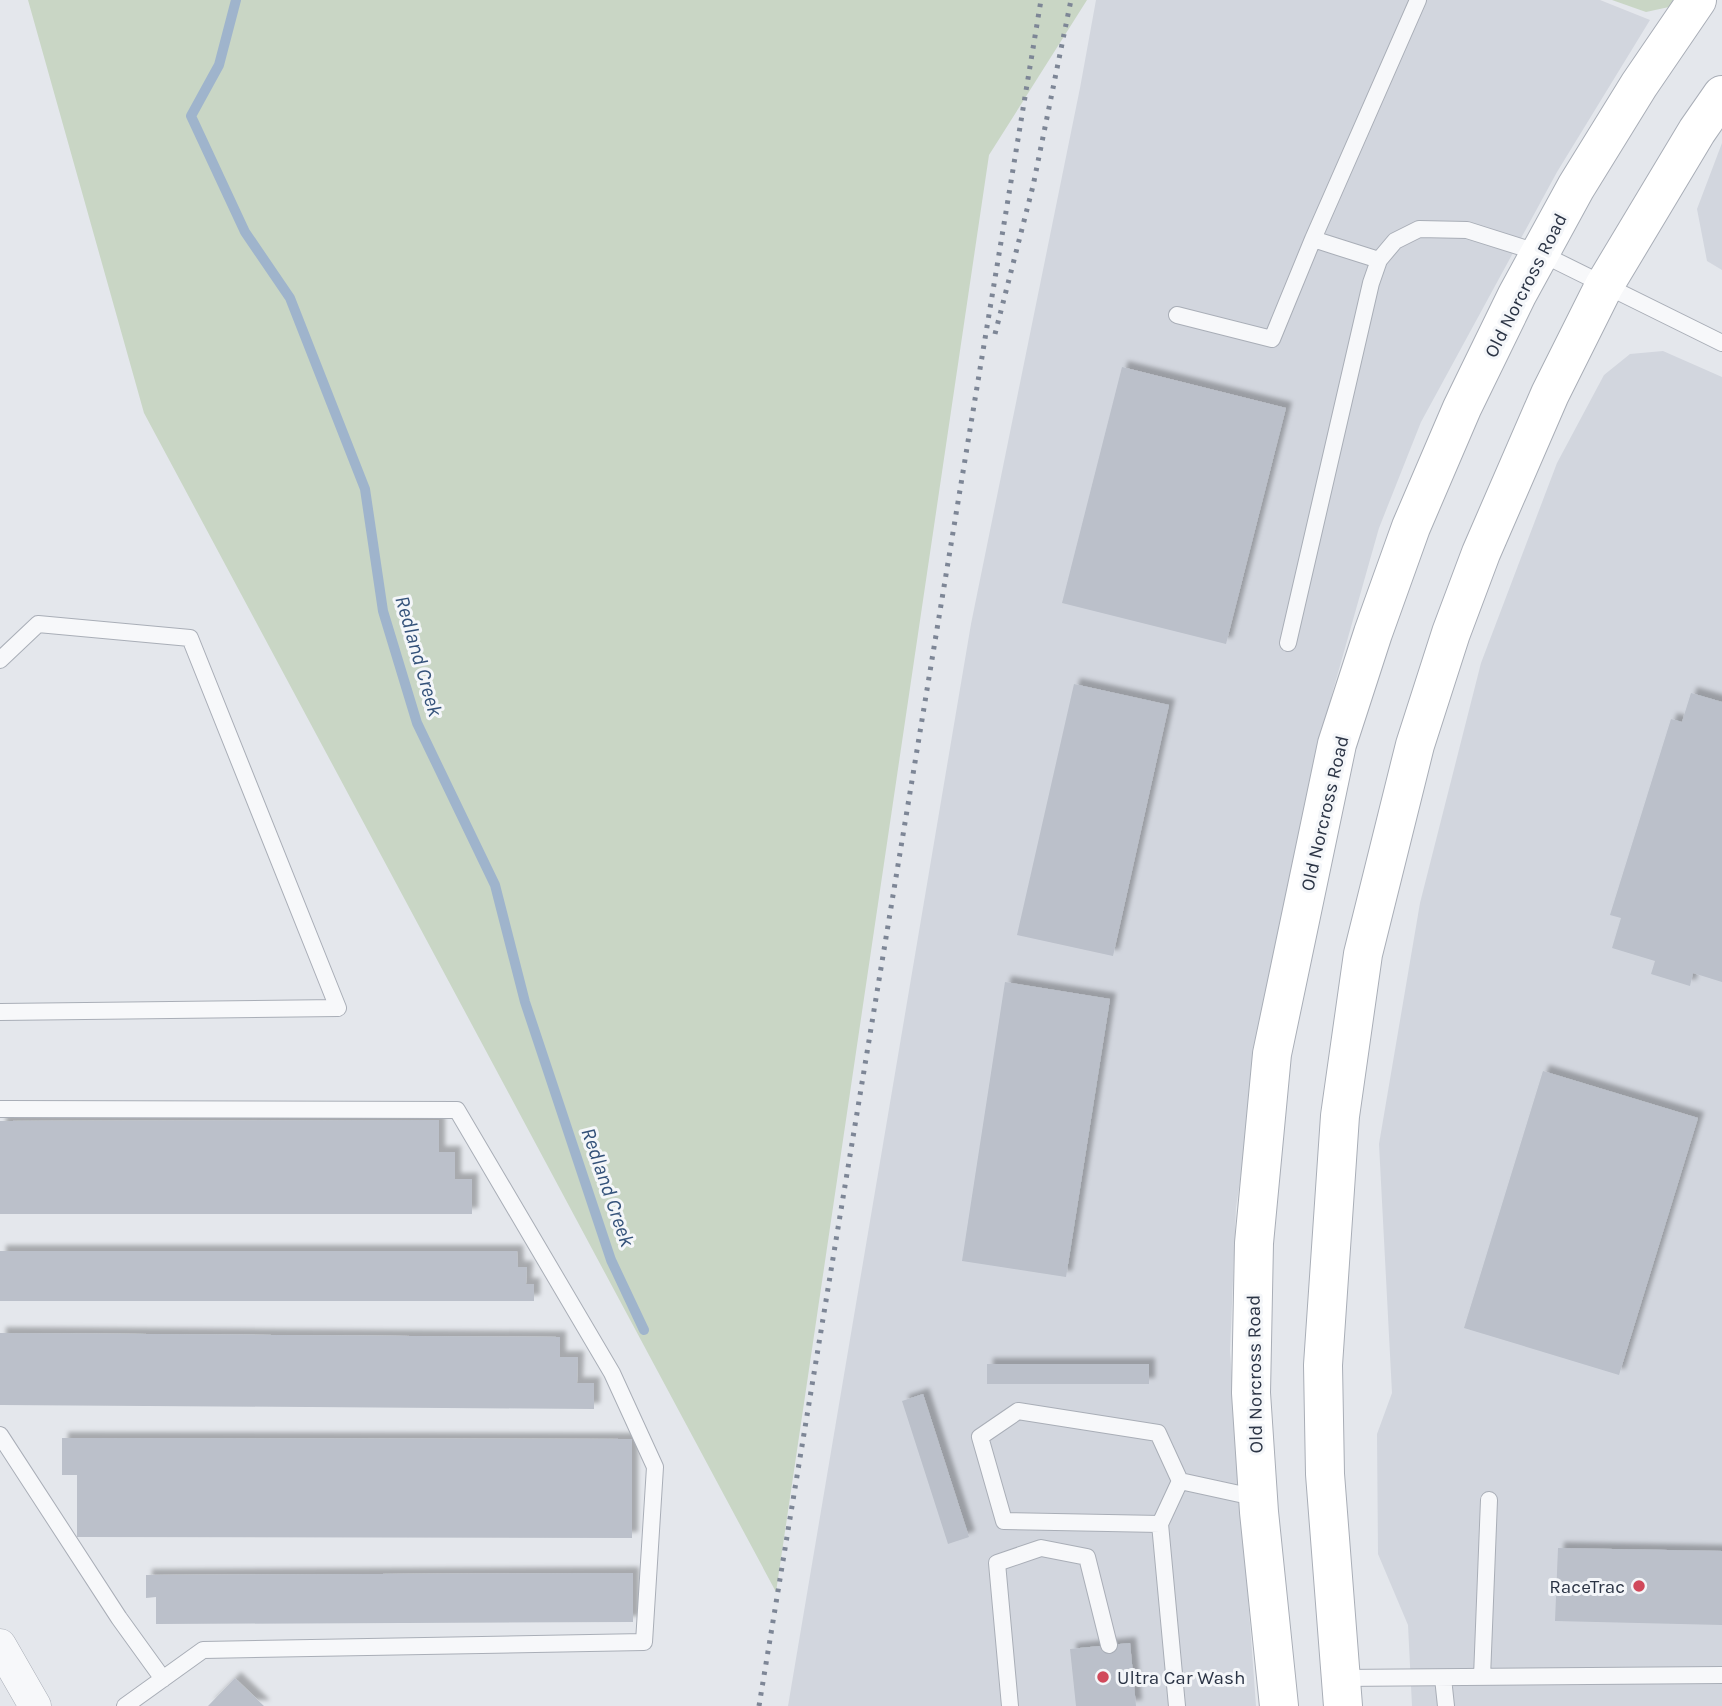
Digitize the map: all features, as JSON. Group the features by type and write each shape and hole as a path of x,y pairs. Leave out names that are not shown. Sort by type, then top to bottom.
{"main road":[{"name":"Old Norcross Road","path":"1279,1706 1258,1498 1251,1393 1254,1244 1272,1054 1338,744 1373,633 1411,527 1462,408 1576,187 1639,85 1697,0"},
{"path":"1341,1692 1325,1474 1323,1365 1340,1116 1363,954 1415,745 1451,633 1481,553 1550,394 1604,286 1722,95"}],"street":[{"path":"0,1645 35,1706"}],"lane":[{"path":"1177,315 1272,339 1418,0"},
{"path":"1288,643 1358,334 1379,260 1395,241 1419,229 1467,230 1540,253 1722,343"},
{"path":"1313,239 1379,260"},
{"path":"0,660 38,624 190,638 338,1008 0,1012"},
{"path":"0,1109 457,1110 612,1373 655,1467 643,1642 203,1650 125,1706"},
{"path":"1160,1524 1004,1521 980,1437 1018,1411 1158,1433 1180,1481 1160,1524 1177,1706"},
{"path":"0,1435 119,1618 163,1679"},
{"path":"1180,1481 1258,1498"},
{"path":"1482,1677 1489,1500"},
{"path":"1010,1706 997,1563 1041,1548 1087,1557 1109,1645"},
{"path":"1341,1692 1443,1678 1722,1675"},
{"path":"1443,1678 1446,1706"}],"shaded area":[{"path":"1096,0 1600,0 1650,20 1557,172 1421,422 1379,528 1332,694 1273,957 1236,1208 1230,1351 1256,1706 788,1706 971,624"},
{"path":"1722,143 1722,270 1707,261 1697,209"},
{"path":"1663,351 1722,377 1722,1706 1412,1706 1408,1625 1378,1554 1377,1434 1392,1393 1379,1144 1420,903 1481,663 1557,463 1604,375 1630,354"}],"green space":[{"path":"28,0 1087,0 989,155 776,1592 144,413"},
{"path":"1612,0 1701,0 1646,12"}],"building":[{"path":"1122,367 1286,408 1226,644 1062,603"},
{"path":"1074,684 1169,705 1113,956 1017,935"},
{"path":"1691,693 1722,702 1722,982 1693,973 1690,986 1651,974 1655,961 1612,948 1621,918 1610,915 1671,719 1682,722"},
{"path":"1005,982 1110,999 1066,1277 962,1261"},
{"path":"1543,1071 1698,1118 1619,1375 1464,1328"},
{"path":"439,1120 439,1152 455,1152 455,1179 472,1179 472,1214 0,1214 0,1121"},
{"path":"0,1251 517,1251 518,1267 527,1267 526,1284 534,1284 534,1301 0,1301"},
{"path":"0,1333 560,1337 560,1357 578,1357 577,1383 594,1383 594,1409 0,1405"},
{"path":"987,1364 1149,1364 1149,1384 987,1384"},
{"path":"923,1394 969,1537 948,1544 902,1401"},
{"path":"62,1438 632,1439 632,1538 77,1537 77,1475 62,1475"},
{"name":"RaceTrac","path":"1558,1548 1722,1551 1722,1625 1555,1621"},
{"path":"633,1573 633,1622 156,1624 156,1597 146,1598 146,1575"},
{"name":"Ultra Car Wash","path":"1130,1643 1136,1706 1076,1706 1070,1649"},
{"path":"235,1678 264,1706 208,1706"}],"waterway":[{"name":"Redland Creek","path":"236,0 219,65 191,116 245,232 290,298 365,489 383,611 417,723 495,885 525,1002 611,1260 644,1330"}],"railway":[{"path":"759,1706 1041,0"},
{"path":"995,334 1033,186 1071,0"}],"place":[{"name":"RaceTrac","path":"1639,1586"},
{"name":"Ultra Car Wash","path":"1103,1677"}]}
